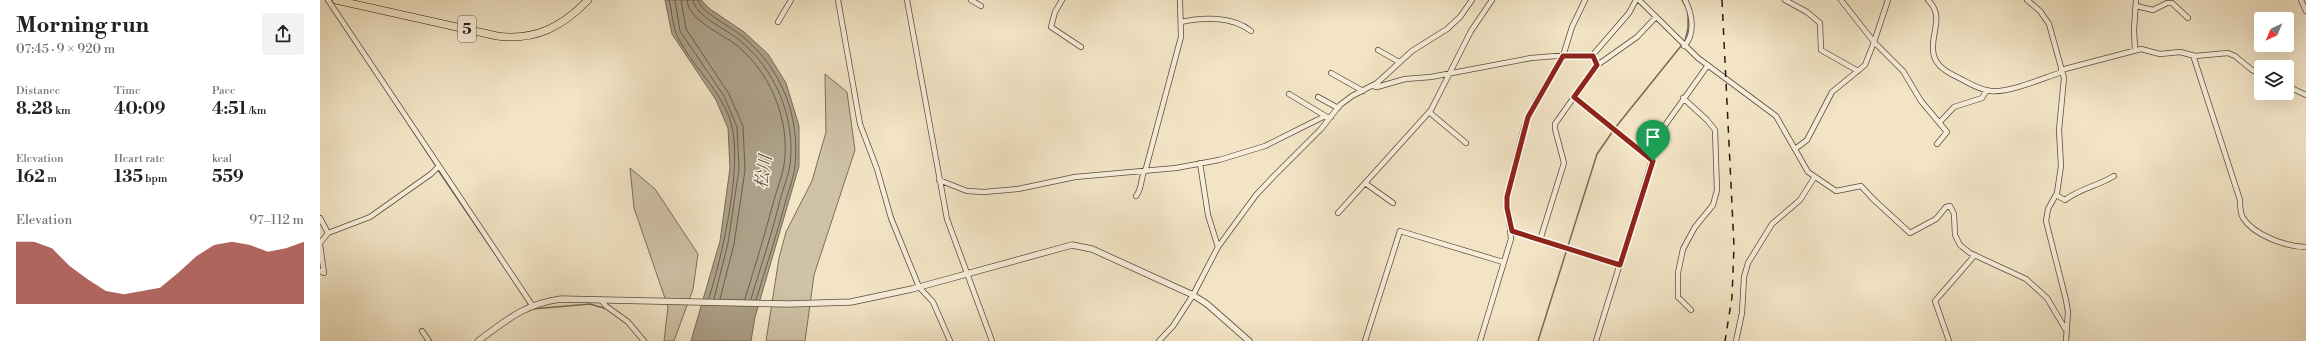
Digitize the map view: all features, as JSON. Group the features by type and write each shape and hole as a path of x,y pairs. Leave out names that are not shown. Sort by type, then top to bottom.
{"main road":[{"name":"5","path":"336,0 497,36 517,38 541,33 553,28 569,18 588,0"}],"street":[{"path":"328,0 532,305"},
{"path":"778,22 791,0"},
{"path":"838,0 860,124 877,169 891,218 920,287 933,302 950,341"},
{"path":"907,0 947,219 992,341"},
{"path":"971,0 981,6"},
{"path":"1062,0 1055,12 1051,27 1080,47"},
{"path":"1136,196 1141,188 1181,37 1180,0"},
{"path":"1159,341 1173,326 1193,295 1218,247 1256,195 1338,108 1352,96 1373,86 1412,51 1447,29 1460,17 1472,0"},
{"path":"1338,213 1429,112 1471,31 1492,0"},
{"path":"1480,341 1510,243 1512,231 1507,208 1507,197 1524,127 1536,100 1563,56 1572,27 1585,0"},
{"path":"1593,56 1628,13 1636,0"},
{"path":"1639,0 1684,46 1776,116 1806,170 1814,178 1836,192 1862,186 1873,199 1910,233 1936,219 1946,207 1950,206 1954,214 1956,239 1963,248 1976,256 2026,279 2047,298 2066,330"},
{"path":"1684,46 1690,38 1691,14 1685,0"},
{"path":"1785,0 1807,12 1820,23 1821,50 1858,71"},
{"path":"1841,0 1874,42 1903,71 1921,101 1947,132 1937,144"},
{"path":"1795,149 1807,140 1832,92 1858,71 1868,60 1888,0"},
{"path":"1928,0 1936,10 1938,18 1933,47 1935,59 1948,72 1987,90 2003,90 2062,71 2141,49 2160,54 2180,52 2193,55 2230,53 2254,71"},
{"path":"2027,0 2040,11 2049,24 2062,71 2064,89 2059,130 2061,166 2056,195 2048,209 2046,221 2066,300 2068,312 2066,341"},
{"path":"2135,50 2134,30 2136,0"},
{"path":"2301,0 2306,11"},
{"path":"2136,6 2153,10 2167,3 2172,3 2188,18"},
{"path":"1540,240 1564,165 1564,159 1555,125 1597,65 1637,37 1656,17"},
{"path":"1181,22 1217,19 1232,22 1251,31"},
{"path":"1378,50 1400,62"},
{"path":"2193,55 2244,219 2262,234 2291,246 2306,247"},
{"path":"1373,86 1377,87 1405,79 1449,74 1531,58 1593,56"},
{"path":"1593,56 1597,65"},
{"path":"1596,341 1664,124 1708,65"},
{"path":"1331,73 1363,91"},
{"path":"2294,89 2306,95"},
{"path":"1940,122 1954,107 1982,98 1987,90"},
{"path":"1290,94 1329,117"},
{"path":"1318,97 1338,108"},
{"path":"1574,97 1653,161"},
{"path":"1683,98 1707,120 1714,130 1717,175 1715,201 1695,227 1686,244 1678,273 1678,298 1690,310"},
{"path":"1429,112 1466,143"},
{"path":"939,180 967,191 984,192 1018,189 1075,177 1176,168 1219,160 1265,146 1323,117 1329,117"},
{"path":"1200,164 1208,215 1218,247"},
{"path":"320,272 324,273 320,244 328,234 370,217 431,174 439,166"},
{"path":"2056,195 2065,200 2081,188 2099,184 2114,176"},
{"path":"1736,341 1742,313 1744,277 1749,261 1772,224 1800,200 1814,178"},
{"path":"1365,182 1392,202"},
{"path":"320,220 328,234"},
{"path":"1365,341 1400,231 1504,262"},
{"path":"1512,231 1620,265"},
{"path":"478,341 532,305 561,299 820,304 851,302 920,287 1050,250 1077,246 1099,252 1193,295 1207,304 1249,341"},
{"path":"1950,341 1935,301 1976,256"},
{"path":"601,300 606,306 628,322 644,341"},
{"path":"422,332 429,341"}],"shaded area":[{"path":"825,74 847,92 855,150 814,275 805,341 766,341 779,258 786,232 812,181 826,132"},
{"path":"630,168 655,189 698,254 693,289 674,341 664,341 668,307 634,208"}],"water":[{"name":"松川","path":"665,0 701,0 710,9 744,32 768,54 786,83 799,126 799,166 755,317 751,341 691,341 720,241 730,168 728,128 716,100 672,34"}],"waterway":[{"path":"1682,0 1686,7"},
{"path":"1615,128 1685,41 1688,28 1688,13"},
{"path":"392,99 436,166"},
{"path":"1538,341 1597,154 1613,131"},
{"path":"438,170 529,304"},
{"path":"532,309 590,304 607,309"}],"railway":[{"path":"1722,0 1734,246 1732,297 1725,341"}],"route":[{"path":"1563,56 1588,58 1593,56 1597,65 1574,97 1653,161 1620,265 1512,231 1507,208 1507,197 1524,127 1536,100 1563,56"}]}
